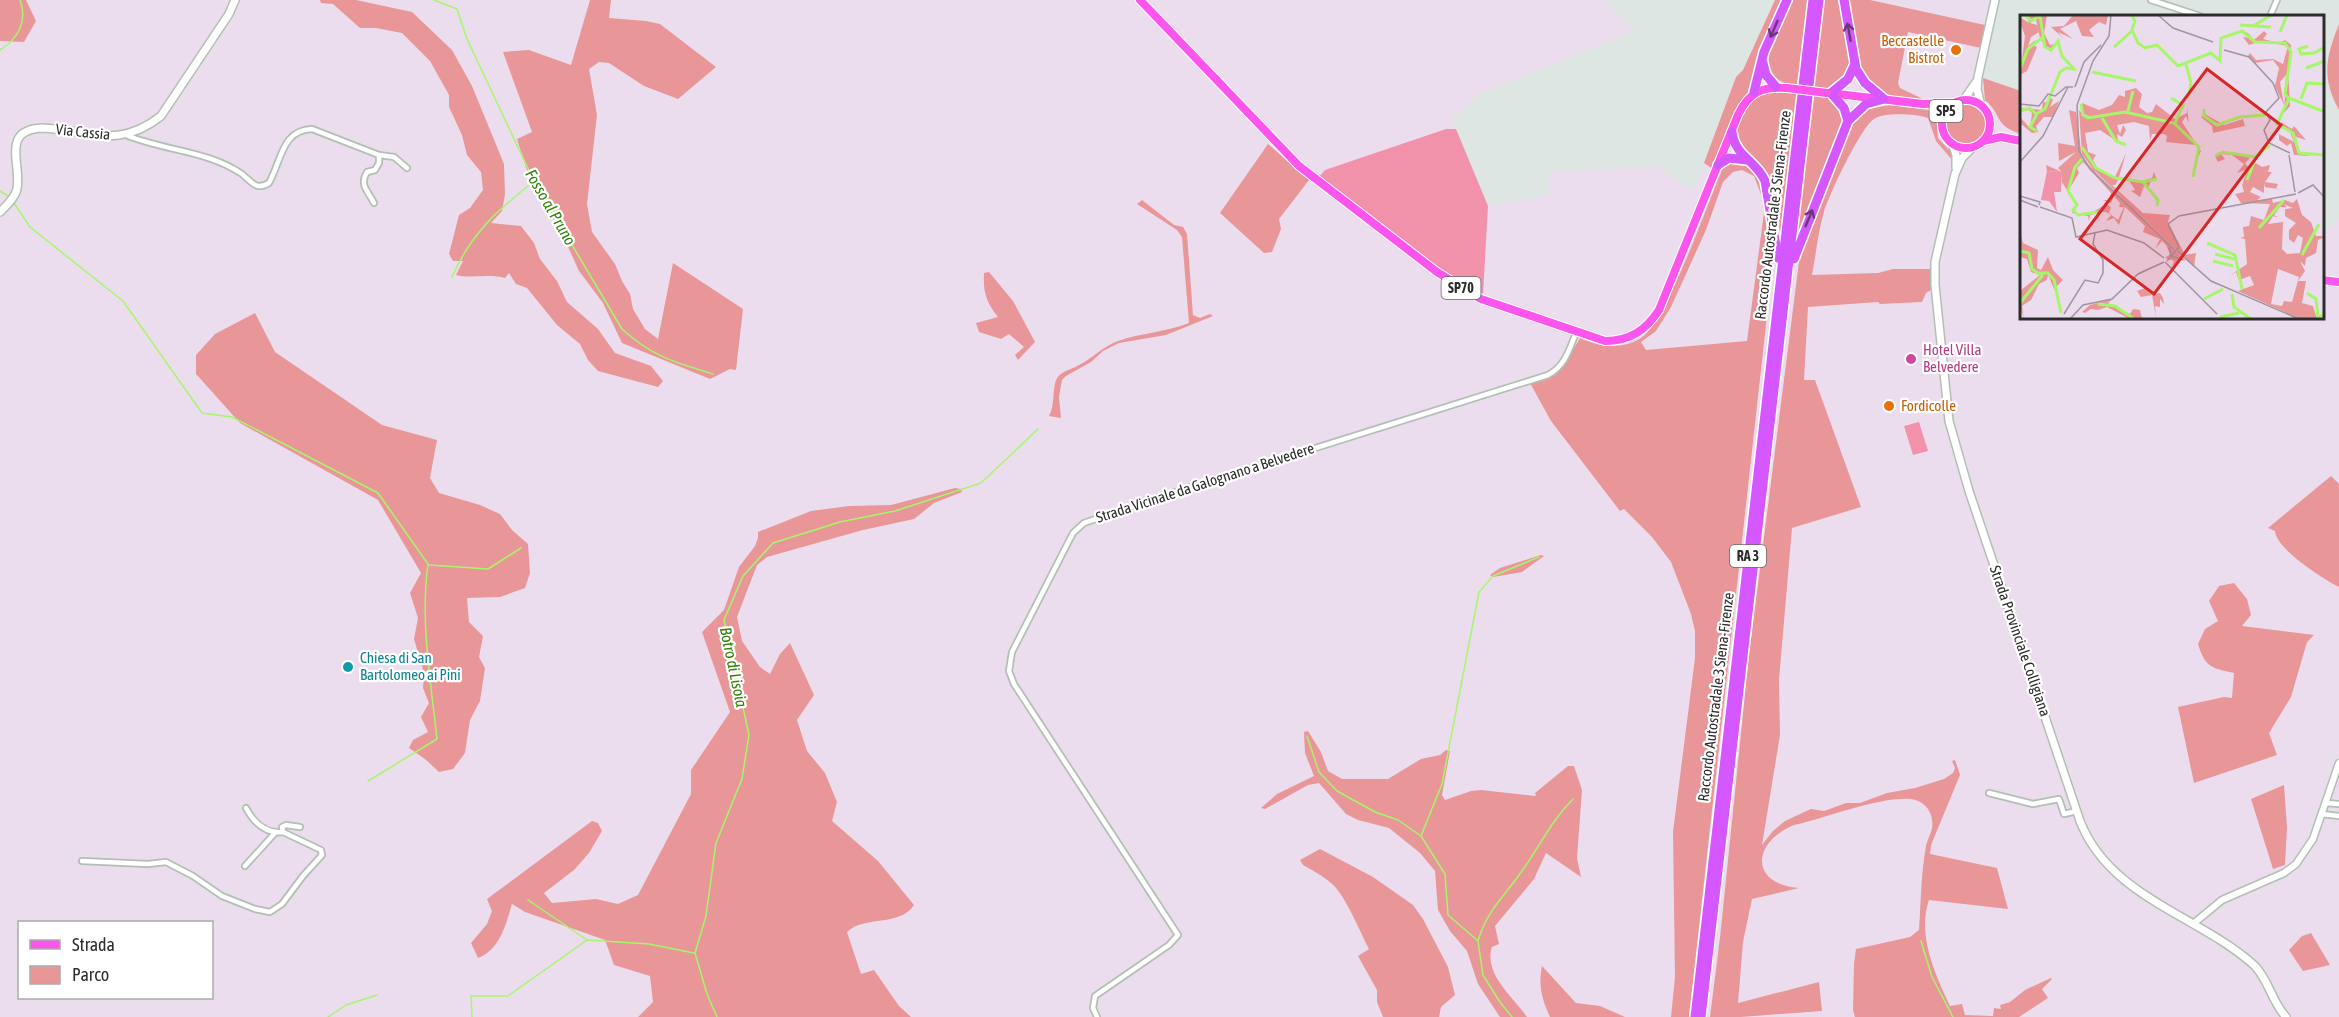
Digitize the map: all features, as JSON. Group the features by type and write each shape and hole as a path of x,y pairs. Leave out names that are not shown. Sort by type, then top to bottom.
{"highway":[{"path":"1754,92 1762,58 1787,0"},
{"path":"1813,0 1806,85 1819,0"},
{"path":"1844,0 1855,64 1863,81 1884,99"},
{"path":"1762,58 1765,72 1776,87"},
{"path":"1848,121 1844,108 1829,93 1848,79 1855,64"},
{"name":"Raccordo Autostradale 3 Siena-Firenze","path":"1701,1017 1805,96"},
{"path":"1775,355 1785,329 1796,252 1848,121 1866,104 1884,99"},
{"path":"1732,132 1737,149 1759,170 1765,181 1778,261 1769,333 1775,355"},
{"path":"1718,165 1730,158 1747,160"},
{"name":"Raccordo Autostradale 3 Siena-Firenze","path":"1695,1017 1775,355"}],"main road":[{"name":"Via Cassia","path":"0,212 16,192 13,153 18,139 27,131 34,129 112,137 126,135 150,125 161,116 230,14 235,0"},
{"name":"SP70","path":"1140,0 1269,137 1318,182 1456,285 1496,305 1594,339 1615,341 1638,334 1659,310 1743,106 1754,92"},
{"name":"SP5","path":"1981,106 1978,77 1995,0"},
{"name":"SP5","path":"1978,77 1972,89 1959,102 1949,107 1943,118 1943,130 1952,143 1962,148 1973,147 1983,141"},
{"path":"1754,92 1776,87 1923,104 1959,102"},
{"name":"SP5","path":"1959,102 1972,101 1981,106 1987,112 1989,121"},
{"path":"1923,104 1933,108 1943,118"},
{"path":"1989,121 1999,131 2020,141"},
{"path":"1983,141 1988,134 1989,121"},
{"path":"1983,141 1998,137 2012,138"},
{"name":"Strada Provinciale Colligiana","path":"1952,143 1956,156 1955,174"},
{"name":"Strada Provinciale Colligiana","path":"1973,147 1962,158 1955,174 1937,248 1935,268 1950,427 1962,472 2077,811 2093,848 2111,870 2255,966 2286,1017"},
{"path":"2324,280 2339,282"}],"street":[{"path":"2151,0 2197,15"},
{"path":"2270,15 2277,0"},
{"path":"126,135 141,142 199,155 232,168 256,187 269,183 290,136 303,129 312,129 379,155 394,157 407,168"},
{"path":"374,203 363,186 363,178 367,172 375,170 379,163 379,155"},
{"name":"Strada Vicinale da Galognano a Belvedere","path":"1097,1017 1093,1008 1095,996 1169,945 1178,935 1014,684 1009,671 1012,652 1073,533 1084,523 1154,498 1548,375 1558,370 1576,333"},
{"path":"2193,924 2209,909 2228,897 2292,868 2312,842 2339,763"},
{"path":"1989,793 2033,804 2059,799 2064,814 2077,811"},
{"path":"2326,803 2339,804"},
{"path":"82,861 148,864 166,861 222,896 255,909 270,912 282,904 322,855 321,850 313,844 283,832 275,833 260,826 246,808"},
{"path":"2322,814 2339,816"},
{"path":"283,832 282,827 286,825 300,827"},
{"path":"245,866 275,833"}],"shaded area":[{"path":"1603,0 1775,0 1743,70 1736,77 1694,191 1657,166 1550,172 1550,195 1488,206 1451,118 1457,116 1477,95 1634,31"},
{"path":"1999,0 2339,0 2339,23 2330,48 2327,81 2339,110 2339,220 2324,234 2324,15 2020,15 2020,91 1983,78"},
{"path":"1446,129 1456,129 1488,206 1483,294 1459,282 1318,178 1325,170"},
{"path":"1919,422 1928,451 1913,455 1904,426"}],"green space":[{"path":"0,0 26,0 36,21 24,42 0,41"},
{"path":"320,0 356,0 412,12 452,50 472,86 504,164 505,194 502,211 491,223 521,226 534,243 540,259 557,281 567,302 598,329 615,353 651,366 663,381 658,387 598,371 588,360 580,344 557,325 527,288 516,284 509,273 505,278 456,275 463,261 453,261 449,254 459,215 470,208 483,190 481,172 467,155 462,135 449,107 449,95 430,61 402,33 376,28 360,28 333,4 321,3"},
{"path":"590,0 611,0 609,18 660,24 716,67 678,99 644,86 609,63 599,62 589,69 597,115 587,204 592,232 615,264 630,294 633,309 645,329 658,339 673,263 743,309 736,370 730,369 710,379 622,343 603,303 579,271 560,229 533,189 517,139 532,132 503,52 529,50 571,65"},
{"path":"1775,0 1782,0 1760,51 1751,88 1739,104 1713,169 1704,163 1736,77 1743,70"},
{"path":"1790,0 1809,0 1798,86 1776,78 1768,56"},
{"path":"1824,0 1841,0 1851,60 1850,71 1835,86 1814,88"},
{"path":"1847,0 1870,0 1985,25 1981,48 1908,32 1898,83 1900,88 1925,100 1884,93 1871,84 1859,63"},
{"path":"2339,24 2339,110 2333,98 2327,67"},
{"path":"1983,78 2020,91 2020,134 2006,127 1985,100"},
{"path":"1773,91 1797,93 1780,238 1770,185 1736,139 1739,122 1747,108 1758,97"},
{"path":"1813,95 1834,101 1846,119 1796,240"},
{"path":"1966,104 1980,110 1986,124 1980,138 1966,144 1952,138 1946,124 1952,110"},
{"path":"1890,105 1928,110 1936,116 1938,138 1951,152 1953,161 1936,141 1928,118 1901,114 1885,115 1874,119 1854,147 1827,203 1820,227 1812,275 1878,273 1893,269 1931,269 1932,289 1926,293 1922,302 1880,304 1878,302 1808,307 1804,380 1815,380 1861,507 1792,528 1779,680 1780,735 1762,845 1785,821 1811,809 1824,811 1846,803 1860,803 1887,793 1915,788 1944,779 1953,773 1955,768 1952,761 1955,760 1960,775 1931,845 1930,854 1997,868 2008,909 1929,900 1926,913 1926,940 1944,994 1950,1006 1962,1004 1965,1015 1993,1016 1994,1008 2001,1009 2000,1005 2010,1002 2025,990 2052,979 2042,989 2048,998 2019,1017 1855,1017 1853,1010 1856,949 1910,937 1919,930 1923,867 1932,820 1930,812 1922,803 1911,799 1899,799 1869,804 1794,825 1780,832 1770,841 1764,851 1762,861 1764,871 1771,879 1783,885 1799,888 1752,899 1743,942 1738,1003 1819,982 1822,1011 1710,1017 1749,655 1800,254 1851,125 1868,109"},
{"path":"1268,144 1309,180 1279,219 1281,229 1272,252 1264,253 1220,213"},
{"path":"1731,163 1744,165 1754,171 1760,179 1765,205 1774,253 1689,1017 1671,1017 1675,977 1673,832 1695,658 1695,631 1691,614 1671,562 1652,537 1624,509 1620,511 1551,421 1530,383 1541,380 1561,368 1580,338 1603,345 1618,346 1641,338 1663,309 1723,168","holes":["1742,170 1754,176 1765,205 1747,341 1646,350 1641,342 1656,331 1671,307 1706,230 1723,182 1733,172"]},
{"path":"1142,200 1174,225 1183,227 1187,234 1193,315 1200,318 1210,314 1213,316 1166,335 1119,343 1103,351 1091,362 1062,380 1059,397 1061,418 1049,416 1056,380 1063,373 1118,341 1189,323 1182,237 1177,230 1137,204"},
{"path":"989,272 1013,301 1035,342 1018,360 1015,355 1024,347 1009,334 1001,339 979,332 976,323 998,317 988,301 984,286 984,273"},
{"path":"255,313 275,352 382,425 437,440 430,478 439,493 480,505 500,514 512,530 528,544 530,573 525,588 500,597 467,598 469,622 483,636 479,657 485,668 480,701 470,720 465,753 453,769 439,772 409,748 413,740 428,732 421,717 429,703 423,688 424,673 414,639 418,618 410,593 421,573 378,500 240,423 196,374 196,355 215,334"},
{"path":"2331,476 2339,484 2339,587 2291,555 2277,538 2275,531 2268,528"},
{"path":"955,488 961,489 962,492 934,503 914,519 863,530 767,557 757,565 737,617 742,641 760,667 770,674 780,654 790,643 814,695 797,720 807,751 825,773 837,802 832,821 878,861 914,905 900,916 863,924 847,932 861,974 874,970 899,1006 911,1017 638,1017 653,1002 650,976 614,965 605,940 525,912 512,904 497,943 486,954 478,958 471,943 487,924 492,911 487,899 592,821 598,823 602,831 589,853 574,870 544,893 552,903 596,899 618,904 638,895 691,794 691,770 730,712 702,632 724,610 739,567 755,546 758,532 811,511 849,506 891,505"},
{"path":"1544,556 1522,572 1493,577 1490,575 1500,568"},
{"path":"2234,583 2247,599 2251,615 2242,626 2314,635 2307,642 2291,697 2269,733 2277,755 2194,783 2178,707 2224,697 2232,698 2234,673 2220,670 2206,662 2198,644 2205,629 2218,621 2209,601 2219,586"},
{"path":"1308,731 1321,752 1328,771 1342,779 1388,779 1421,759 1440,755 1446,750 1450,751 1442,795 1445,800 1481,790 1536,796 1535,793 1568,766 1574,766 1582,790 1577,858 1581,877 1546,853 1534,879 1495,926 1499,944 1492,947 1490,957 1492,967 1501,985 1527,1017 1500,1017 1478,984 1467,951 1450,931 1438,910 1435,871 1420,853 1389,828 1358,820 1346,814 1319,783 1308,785 1265,809 1261,808 1277,794 1314,776 1305,753 1304,732"},
{"path":"2284,785 2287,827 2285,865 2273,869 2251,799"},
{"path":"1320,849 1373,877 1413,905 1423,919 1448,967 1455,995 1441,1007 1439,1017 1383,1017 1377,1002 1377,990 1358,956 1369,949 1352,914 1336,888 1325,878 1303,865 1300,860"},
{"path":"2311,933 2330,965 2303,971 2289,950 2302,936"},
{"path":"1542,966 1576,1003 1600,1006 1625,1017 1550,1017 1541,992"}],"waterway":[{"path":"0,50 20,29 23,15 20,0"},
{"name":"Fosso al Pruno","path":"434,0 457,9 467,39 534,181 622,329 654,352 675,362 713,374"},
{"path":"452,277 468,247 487,223 534,181"},
{"path":"0,191 8,196"},
{"path":"14,203 30,227 123,301 202,413 232,417 378,493 428,564 426,630 437,739 368,781"},
{"name":"Botro di Lisoia","path":"717,1017 707,994 695,953 706,916 716,843 742,779 749,735 724,620 743,576 773,543 840,522 895,511 981,483 1038,429"},
{"path":"429,565 488,569 521,548"},
{"path":"1421,836 1442,784 1479,592 1493,576 1539,557"},
{"path":"1307,736 1319,772 1337,791 1375,812 1398,820 1421,836 1445,874 1448,915 1478,941 1483,975 1512,1017"},
{"path":"1478,941 1491,912 1522,871 1558,816 1573,799"},
{"path":"528,900 587,940"},
{"path":"472,1017 471,996 508,996 587,940 649,944 694,953"},
{"path":"1921,941 1932,977 1953,1017"},
{"path":"328,1017 346,1005 377,995"}],"place":[{"name":"Beccastelle Bistrot","path":"1956,50"},
{"name":"Hotel Villa Belvedere","path":"1911,359"},
{"name":"Fordicolle","path":"1889,406"},
{"name":"Chiesa di San Bartolomeo ai Pini","path":"348,667"}]}
